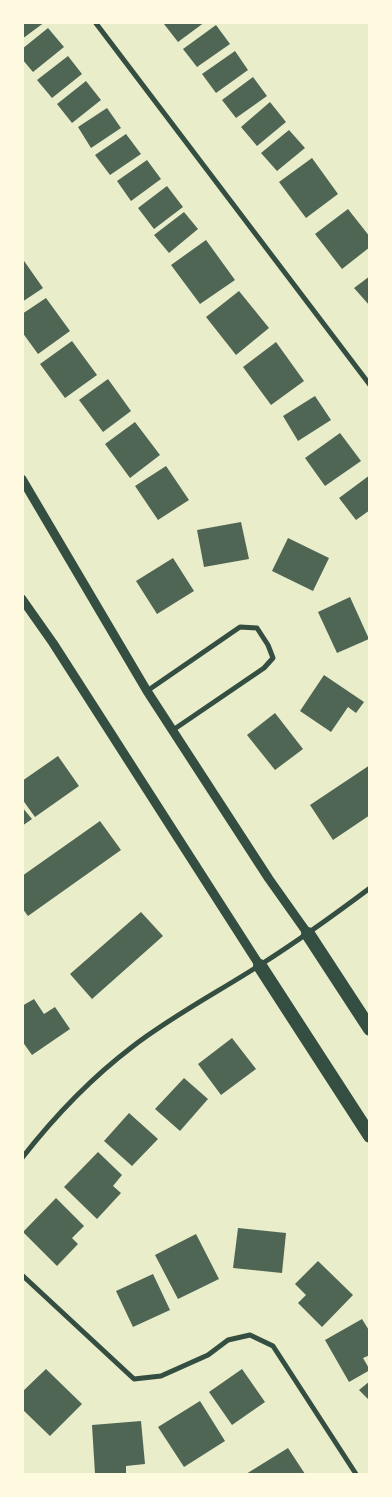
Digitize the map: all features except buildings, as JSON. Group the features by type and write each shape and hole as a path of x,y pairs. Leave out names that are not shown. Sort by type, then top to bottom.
{"highway":[{"path":"308,934 370,1029"},
{"path":"260,966 370,1136"}],"street":[{"path":"95,22 370,385"},
{"path":"22,479 147,691 269,879 308,934"},
{"path":"22,600 53,643 260,966"},
{"path":"147,691 240,627 257,628 268,645 273,658 264,668 173,730"},
{"path":"22,1158 57,1116 93,1081 132,1048 190,1008 260,966 308,934 370,888"},
{"path":"22,1275 134,1379 162,1376 208,1355 228,1340 250,1335 273,1346 356,1474"}]}
